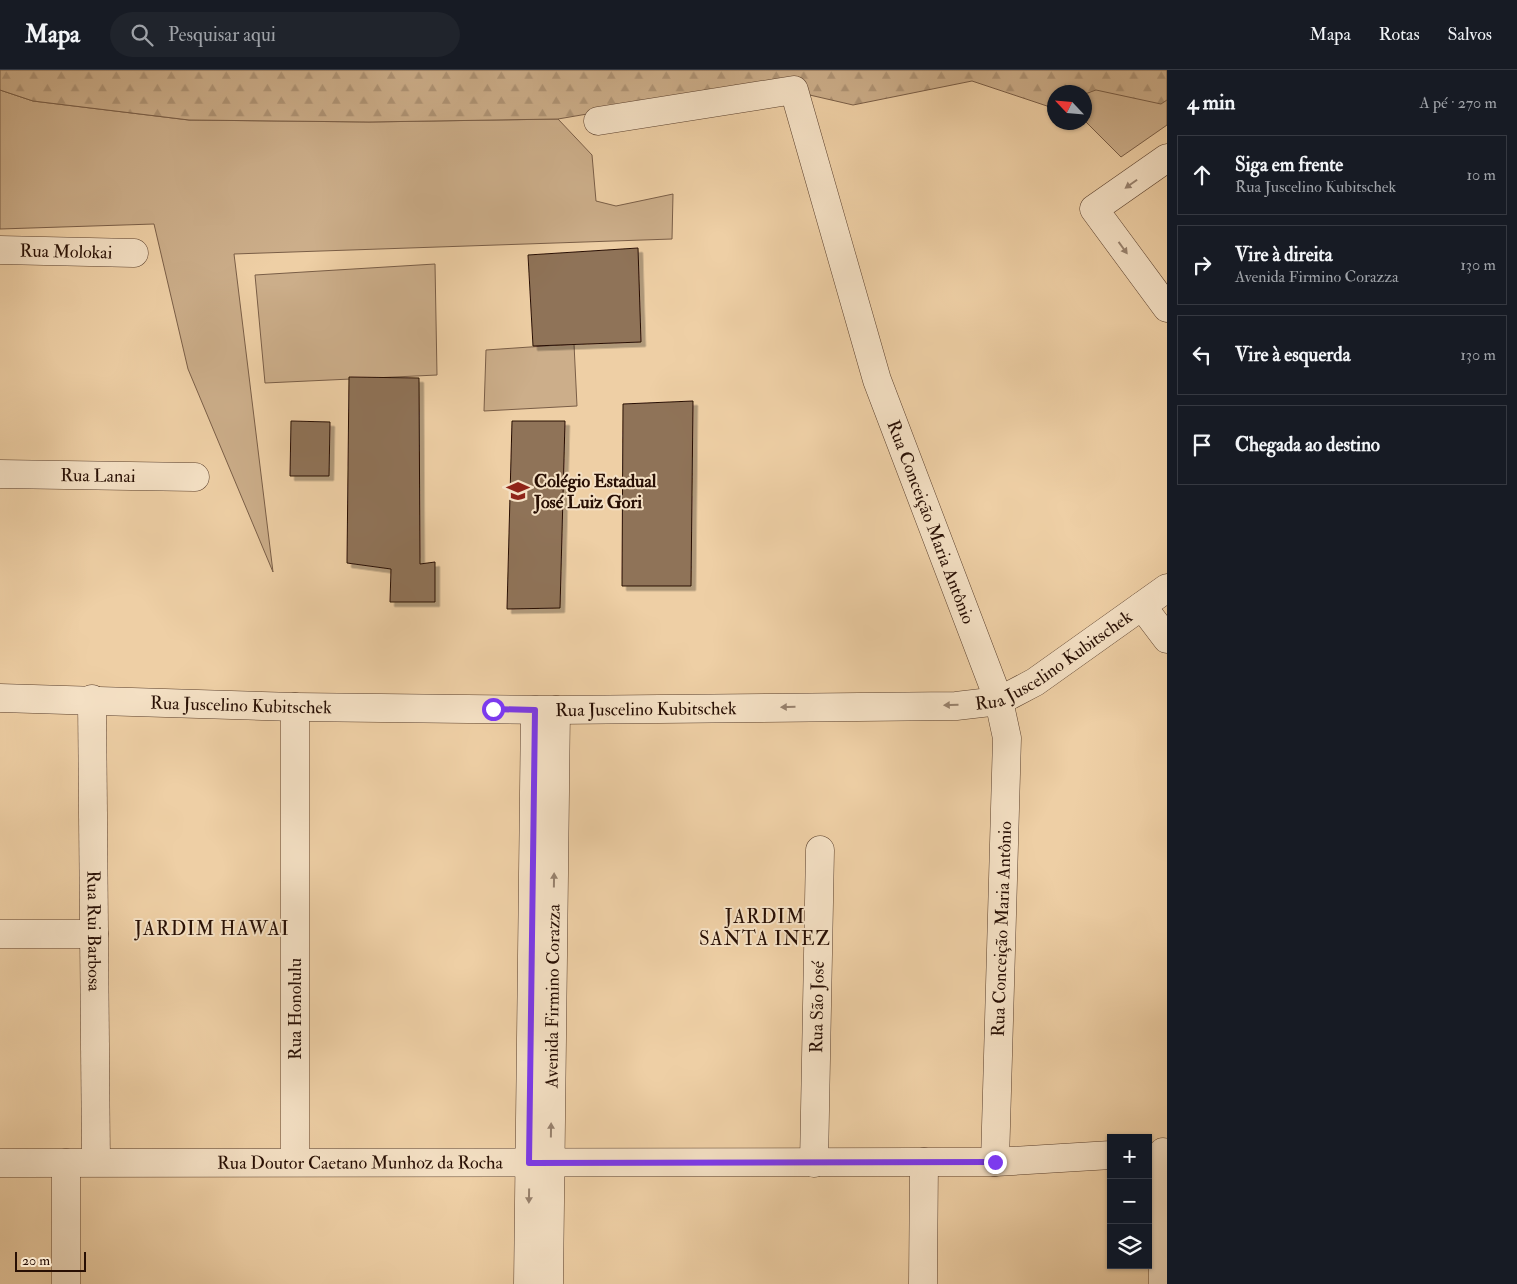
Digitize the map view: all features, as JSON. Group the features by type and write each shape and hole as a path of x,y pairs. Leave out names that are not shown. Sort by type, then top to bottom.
{"street":[{"name":"Rua Conceição Maria Antônio","path":"598,121 794,90 877,380 999,701 1007,738 995,1162"},
{"path":"1167,158 1094,209 1167,308"},
{"name":"Rua Molokai","path":"0,250 134,253"},
{"name":"Rua Lanai","path":"0,474 195,478"},
{"name":"Rua Juscelino Kubitschek","path":"0,698 92,699 295,707 545,710 956,706 999,701 1035,682 1167,588"},
{"path":"1142,606 1167,639"},
{"name":"Rua Rui Barbosa","path":"92,699 96,1162"},
{"name":"Rua Honolulu","path":"295,707 295,1161"},
{"name":"Avenida Firmino Corazza","path":"545,710 540,1163 549,1284"},
{"name":"Rua São José","path":"814,1163 820,850"},
{"path":"0,934 94,934"},
{"path":"1160,1152 1163,1284"},
{"name":"Rua Doutor Caetano Munhoz da Rocha","path":"0,1162 995,1162 1107,1155"},
{"path":"923,1284 924,1162"},
{"path":"66,1163 66,1284"},
{"name":"Avenida Firmino Corazza","path":"528,1284 540,1163"}],"green space":[{"path":"0,70 1167,70 1167,100 1161,104 1096,90 1092,91 1092,85 1047,85 1047,106 972,81 853,105 762,84 558,119 369,122 189,120 33,101 0,90"},
{"path":"1167,70 1167,125 1121,157 1092,128 1092,90"},
{"path":"0,90 33,101 189,120 369,122 558,119 592,155 596,201 616,206 673,194 672,239 234,254 273,572 188,369 154,224 0,229"},
{"path":"435,264 437,375 265,383 255,275"},
{"path":"574,344 577,406 484,411 486,350"}],"building":[{"path":"638,248 641,342 533,346 528,255"},
{"path":"349,377 419,378 420,564 435,562 435,602 390,602 391,569 347,563"},
{"path":"693,401 691,586 622,586 623,404"},
{"path":"291,421 330,422 329,476 290,476"},
{"path":"512,421 565,421 560,608 507,609"}],"place":[{"name":"Colégio Estadual José Luiz Gori","path":"518,491"}],"district":[{"name":"JARDIM SANTA INEZ","path":"765,928"},
{"name":"JARDIM HAWAI","path":"212,929"}],"route":[{"path":"493,709 535,710 529,1163 995,1162"}]}
